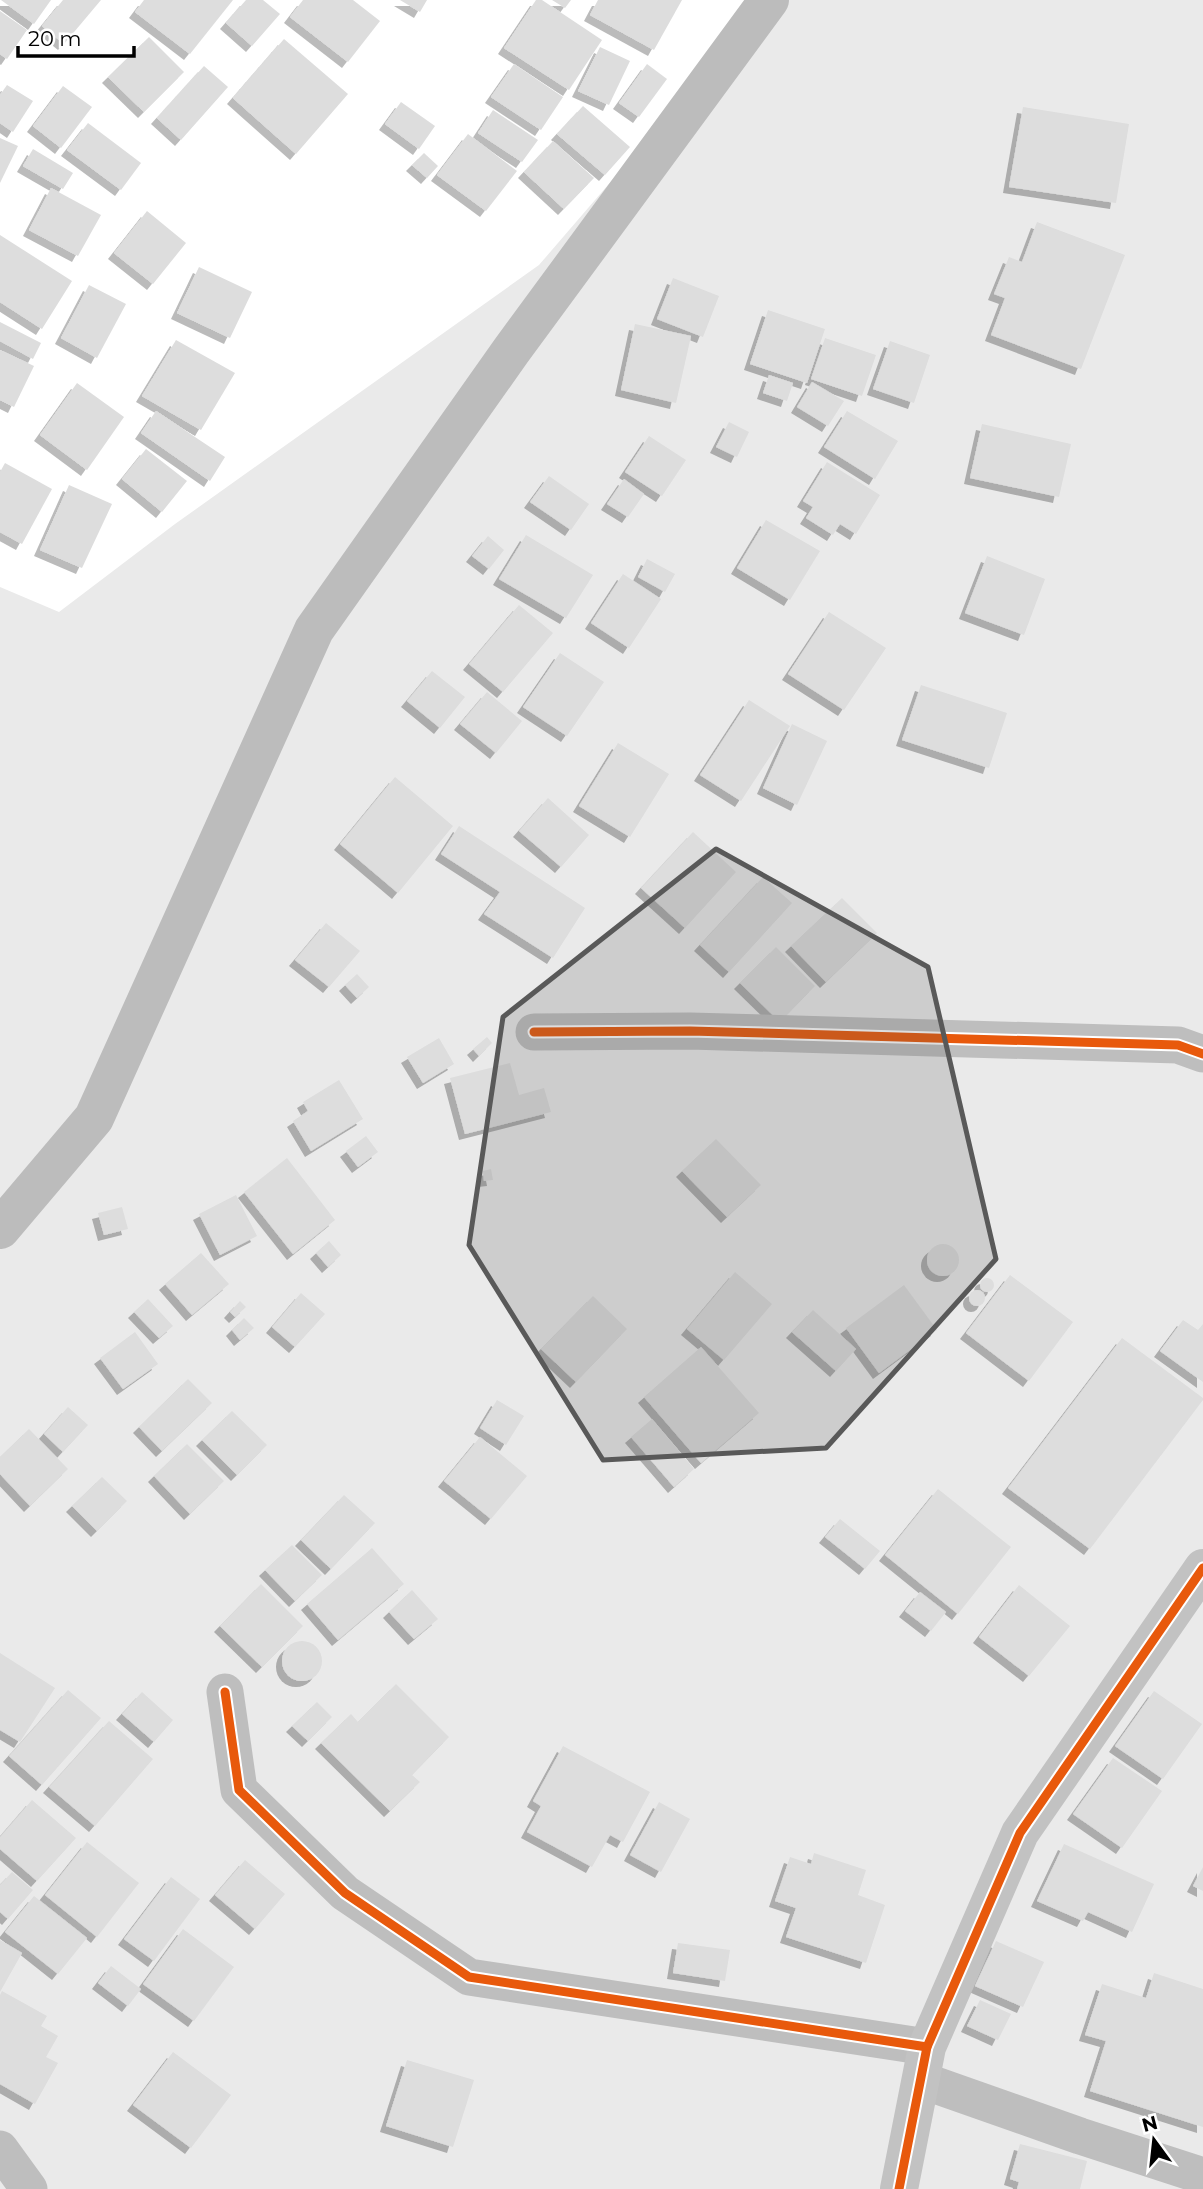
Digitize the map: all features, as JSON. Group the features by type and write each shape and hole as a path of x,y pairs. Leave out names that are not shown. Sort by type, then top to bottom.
{"street":[{"path":"534,1032 690,1031 1178,1045 1203,1054"},
{"path":"899,2189 924,2064 1020,1833 1203,1568"},
{"path":"225,1692 239,1790 345,1893 469,1977 924,2064 1080,2136 1203,2176"},
{"path":"0,2150 29,2189"}],"highlighted area":[{"path":"716,849 928,967 996,1259 826,1448 603,1460 469,1245 503,1017"}],"shaded area":[{"path":"750,0 1203,0 1203,2189 0,2189 0,587 59,612 175,524 539,265 676,106"}],"building":[{"path":"1,0 51,0 34,24"},
{"path":"63,0 101,0 64,44 42,26"},
{"path":"144,0 233,0 190,54 135,12"},
{"path":"246,0 263,0 280,14 252,46 226,23"},
{"path":"303,0 353,0 380,21 348,62 290,17"},
{"path":"400,0 427,0 420,12"},
{"path":"536,0 542,0 602,40 569,90 504,48"},
{"path":"552,0 571,0 565,8"},
{"path":"598,0 682,0 654,50 590,15"},
{"path":"0,11 27,30 7,59 0,54"},
{"path":"149,37 184,72 144,112 108,77"},
{"path":"284,39 348,94 296,154 233,98"},
{"path":"600,47 630,61 609,105 578,91"},
{"path":"514,64 563,97 541,130 491,97"},
{"path":"647,64 667,79 639,117 619,103"},
{"path":"204,66 228,87 181,140 157,118"},
{"path":"7,85 33,101 13,132 0,123 0,95"},
{"path":"63,86 92,107 61,148 33,126"},
{"path":"401,102 435,126 419,149 385,124"},
{"path":"583,106 630,147 605,175 557,134"},
{"path":"1023,107 1129,124 1116,203 1009,187"},
{"path":"493,110 538,140 522,162 478,133"},
{"path":"88,123 141,163 121,190 67,150"},
{"path":"468,134 517,171 486,211 437,175"},
{"path":"0,138 18,146 0,183"},
{"path":"553,141 594,178 564,209 524,172"},
{"path":"33,149 73,173 63,189 23,166"},
{"path":"424,153 438,166 427,178 412,165"},
{"path":"51,188 101,215 78,256 29,230"},
{"path":"147,211 186,243 153,284 114,253"},
{"path":"1037,222 1125,255 1081,369 991,335 1005,298 994,294 1009,257 1022,262"},
{"path":"0,235 72,281 42,329 0,302"},
{"path":"199,267 252,292 230,338 177,313"},
{"path":"673,278 719,296 703,337 657,319"},
{"path":"89,285 126,304 97,358 61,338"},
{"path":"768,310 825,329 807,383 750,364"},
{"path":"0,322 41,343 33,359 0,341"},
{"path":"635,324 691,336 676,403 621,390"},
{"path":"825,338 876,355 862,396 811,379"},
{"path":"176,340 235,373 201,430 142,396"},
{"path":"890,341 930,355 914,403 873,389"},
{"path":"0,350 34,366 14,407 0,400"},
{"path":"769,375 793,383 787,401 763,393"},
{"path":"812,382 844,401 828,426 797,407"},
{"path":"77,383 124,417 87,470 40,435"},
{"path":"156,411 225,457 210,481 141,433"},
{"path":"847,411 898,441 875,479 824,447"},
{"path":"729,422 749,432 737,457 716,447"},
{"path":"982,424 1071,444 1059,497 970,478"},
{"path":"649,436 686,460 662,496 625,472"},
{"path":"146,449 187,481 162,512 122,479"},
{"path":"827,462 880,495 856,534 840,524 833,535 806,518 813,507 803,501"},
{"path":"5,463 52,489 22,544 0,532 0,472"},
{"path":"549,476 589,504 571,530 530,502"},
{"path":"624,479 644,494 628,517 607,504"},
{"path":"69,485 112,504 82,568 40,550"},
{"path":"766,520 820,551 790,600 737,568"},
{"path":"526,535 593,575 566,618 499,579"},
{"path":"488,536 504,550 489,569 472,556"},
{"path":"987,556 1045,579 1024,635 965,613"},
{"path":"647,559 675,574 665,592 638,577"},
{"path":"623,574 661,599 629,648 591,623"},
{"path":"519,605 553,633 503,692 469,664"},
{"path":"829,612 886,648 844,710 788,674"},
{"path":"560,653 604,682 567,736 523,707"},
{"path":"432,671 465,697 440,728 407,701"},
{"path":"921,685 1007,713 989,768 902,740"},
{"path":"487,692 522,721 496,753 460,724"},
{"path":"749,700 790,726 741,801 700,775"},
{"path":"792,724 827,741 797,805 763,788"},
{"path":"618,743 669,774 630,837 579,806"},
{"path":"395,777 453,826 398,893 340,844"},
{"path":"548,798 589,835 561,867 519,831"},
{"path":"459,826 585,908 553,958 484,914 500,892 441,854"},
{"path":"693,832 736,872 685,928 641,888"},
{"path":"763,877 792,903 729,972 700,945"},
{"path":"842,898 877,933 826,982 791,946"},
{"path":"326,923 360,951 329,987 295,960"},
{"path":"776,947 815,986 780,1022 740,983"},
{"path":"357,974 369,987 357,998 345,985"},
{"path":"487,1037 492,1043 479,1056 473,1049"},
{"path":"439,1038 454,1064 423,1083 407,1057"},
{"path":"510,1063 519,1095 544,1088 551,1112 465,1134 450,1078"},
{"path":"339,1080 363,1119 311,1151 293,1121 308,1111 303,1102"},
{"path":"366,1136 378,1152 358,1167 346,1151"},
{"path":"716,1139 761,1185 727,1217 682,1171"},
{"path":"287,1158 335,1220 293,1254 244,1192"},
{"path":"491,1169 493,1180 484,1181 483,1171"},
{"path":"236,1195 257,1236 220,1255 199,1214"},
{"path":"122,1207 128,1229 104,1235 98,1213"},
{"path":"329,1241 341,1255 328,1267 316,1253"},
{"path":"943,1244 954,1249 959,1260 954,1271 943,1276 932,1271 927,1260 932,1249"},
{"path":"201,1253 229,1284 192,1315 165,1284"},
{"path":"735,1272 772,1304 724,1360 687,1329"},
{"path":"1010,1275 1073,1322 1029,1381 966,1333"},
{"path":"984,1278 990,1278 994,1285 990,1292 984,1292 980,1288 980,1282"},
{"path":"904,1285 937,1330 879,1373 846,1328"},
{"path":"974,1290 980,1290 985,1298 983,1304 974,1306 969,1301 969,1295"},
{"path":"301,1293 325,1314 295,1347 272,1327"},
{"path":"593,1296 627,1329 576,1382 541,1349"},
{"path":"148,1299 173,1326 159,1338 134,1312"},
{"path":"240,1301 246,1307 235,1317 230,1312"},
{"path":"813,1310 856,1349 836,1371 792,1332"},
{"path":"244,1318 254,1328 240,1340 232,1330"},
{"path":"1183,1320 1198,1330 1203,1324 1203,1382 1160,1351"},
{"path":"135,1332 158,1364 123,1389 100,1358"},
{"path":"1122,1338 1203,1400 1090,1549 1008,1488"},
{"path":"701,1347 759,1413 701,1463 644,1397"},
{"path":"188,1379 212,1403 162,1451 139,1427"},
{"path":"497,1400 524,1416 506,1445 480,1428"},
{"path":"68,1407 88,1425 63,1452 44,1434"},
{"path":"232,1411 267,1445 237,1475 202,1440"},
{"path":"652,1419 694,1469 674,1487 631,1437"},
{"path":"29,1429 68,1469 30,1506 0,1474 0,1457"},
{"path":"480,1437 527,1476 491,1519 444,1481"},
{"path":"187,1444 224,1481 190,1514 154,1476"},
{"path":"102,1477 127,1501 97,1531 72,1506"},
{"path":"938,1489 1011,1547 958,1614 885,1555"},
{"path":"344,1495 375,1523 331,1569 301,1540"},
{"path":"840,1519 880,1551 865,1569 825,1537"},
{"path":"292,1545 322,1575 295,1601 265,1570"},
{"path":"372,1548 404,1584 338,1640 307,1604"},
{"path":"261,1584 303,1626 262,1667 220,1626"},
{"path":"1019,1585 1070,1626 1029,1676 979,1637"},
{"path":"412,1590 438,1619 414,1639 389,1612"},
{"path":"920,1592 946,1612 931,1631 905,1611"},
{"path":"302,1641 316,1647 322,1661 316,1675 302,1681 288,1675 282,1661 288,1647"},
{"path":"0,1653 55,1688 20,1742 0,1730"},
{"path":"396,1684 449,1737 412,1775 420,1782 390,1811 321,1743 351,1714 358,1722"},
{"path":"68,1690 101,1718 42,1785 9,1756"},
{"path":"1154,1691 1202,1724 1163,1779 1115,1746"},
{"path":"142,1692 173,1720 154,1742 122,1714"},
{"path":"317,1702 332,1717 308,1741 292,1726"},
{"path":"109,1721 153,1759 95,1826 49,1787"},
{"path":"563,1746 650,1792 623,1842 610,1835 592,1867 527,1832 541,1806 533,1801"},
{"path":"1113,1758 1162,1791 1122,1848 1073,1814"},
{"path":"32,1800 76,1838 37,1881 0,1849 0,1837"},
{"path":"659,1802 690,1819 661,1872 630,1855"},
{"path":"87,1842 139,1883 97,1937 45,1895"},
{"path":"1064,1844 1154,1884 1132,1932 1088,1912 1083,1921 1037,1901"},
{"path":"814,1853 866,1870 858,1895 885,1905 866,1963 786,1937 796,1908 775,1901 790,1857 811,1864"},
{"path":"245,1860 285,1894 255,1929 215,1895"},
{"path":"1203,1867 1203,1891 1193,1886"},
{"path":"12,1872 33,1890 8,1919 0,1912 0,1885"},
{"path":"171,1877 200,1899 154,1961 124,1939"},
{"path":"34,1896 87,1938 58,1974 5,1932"},
{"path":"183,1929 234,1967 194,2021 143,1984"},
{"path":"0,1940 22,1953 0,1992"},
{"path":"996,1941 1044,1962 1023,2007 975,1986"},
{"path":"678,1943 730,1950 725,1981 673,1973"},
{"path":"111,1966 141,1989 128,2006 98,1983"},
{"path":"1154,1973 1203,1989 1203,2127 1090,2091 1106,2041 1085,2035 1102,1984 1146,1998"},
{"path":"2,1991 47,2016 41,2026 58,2036 46,2057 58,2063 35,2104 0,2084"},
{"path":"980,2000 1011,2014 998,2040 967,2026"},
{"path":"173,2052 231,2095 191,2148 133,2105"},
{"path":"407,2060 474,2080 453,2147 386,2126"},
{"path":"1020,2144 1087,2161 1080,2189 1017,2189 1019,2182 1010,2179"}],"waterway":[{"path":"0,1229 94,1118 314,630 511,351 769,0"}],"cycle path":[{"path":"534,1032 690,1031 1178,1045 1203,1054"},
{"path":"899,2189 927,2047 1020,1833 1203,1568"},
{"path":"225,1692 239,1790 345,1893 469,1977 927,2047"}]}
